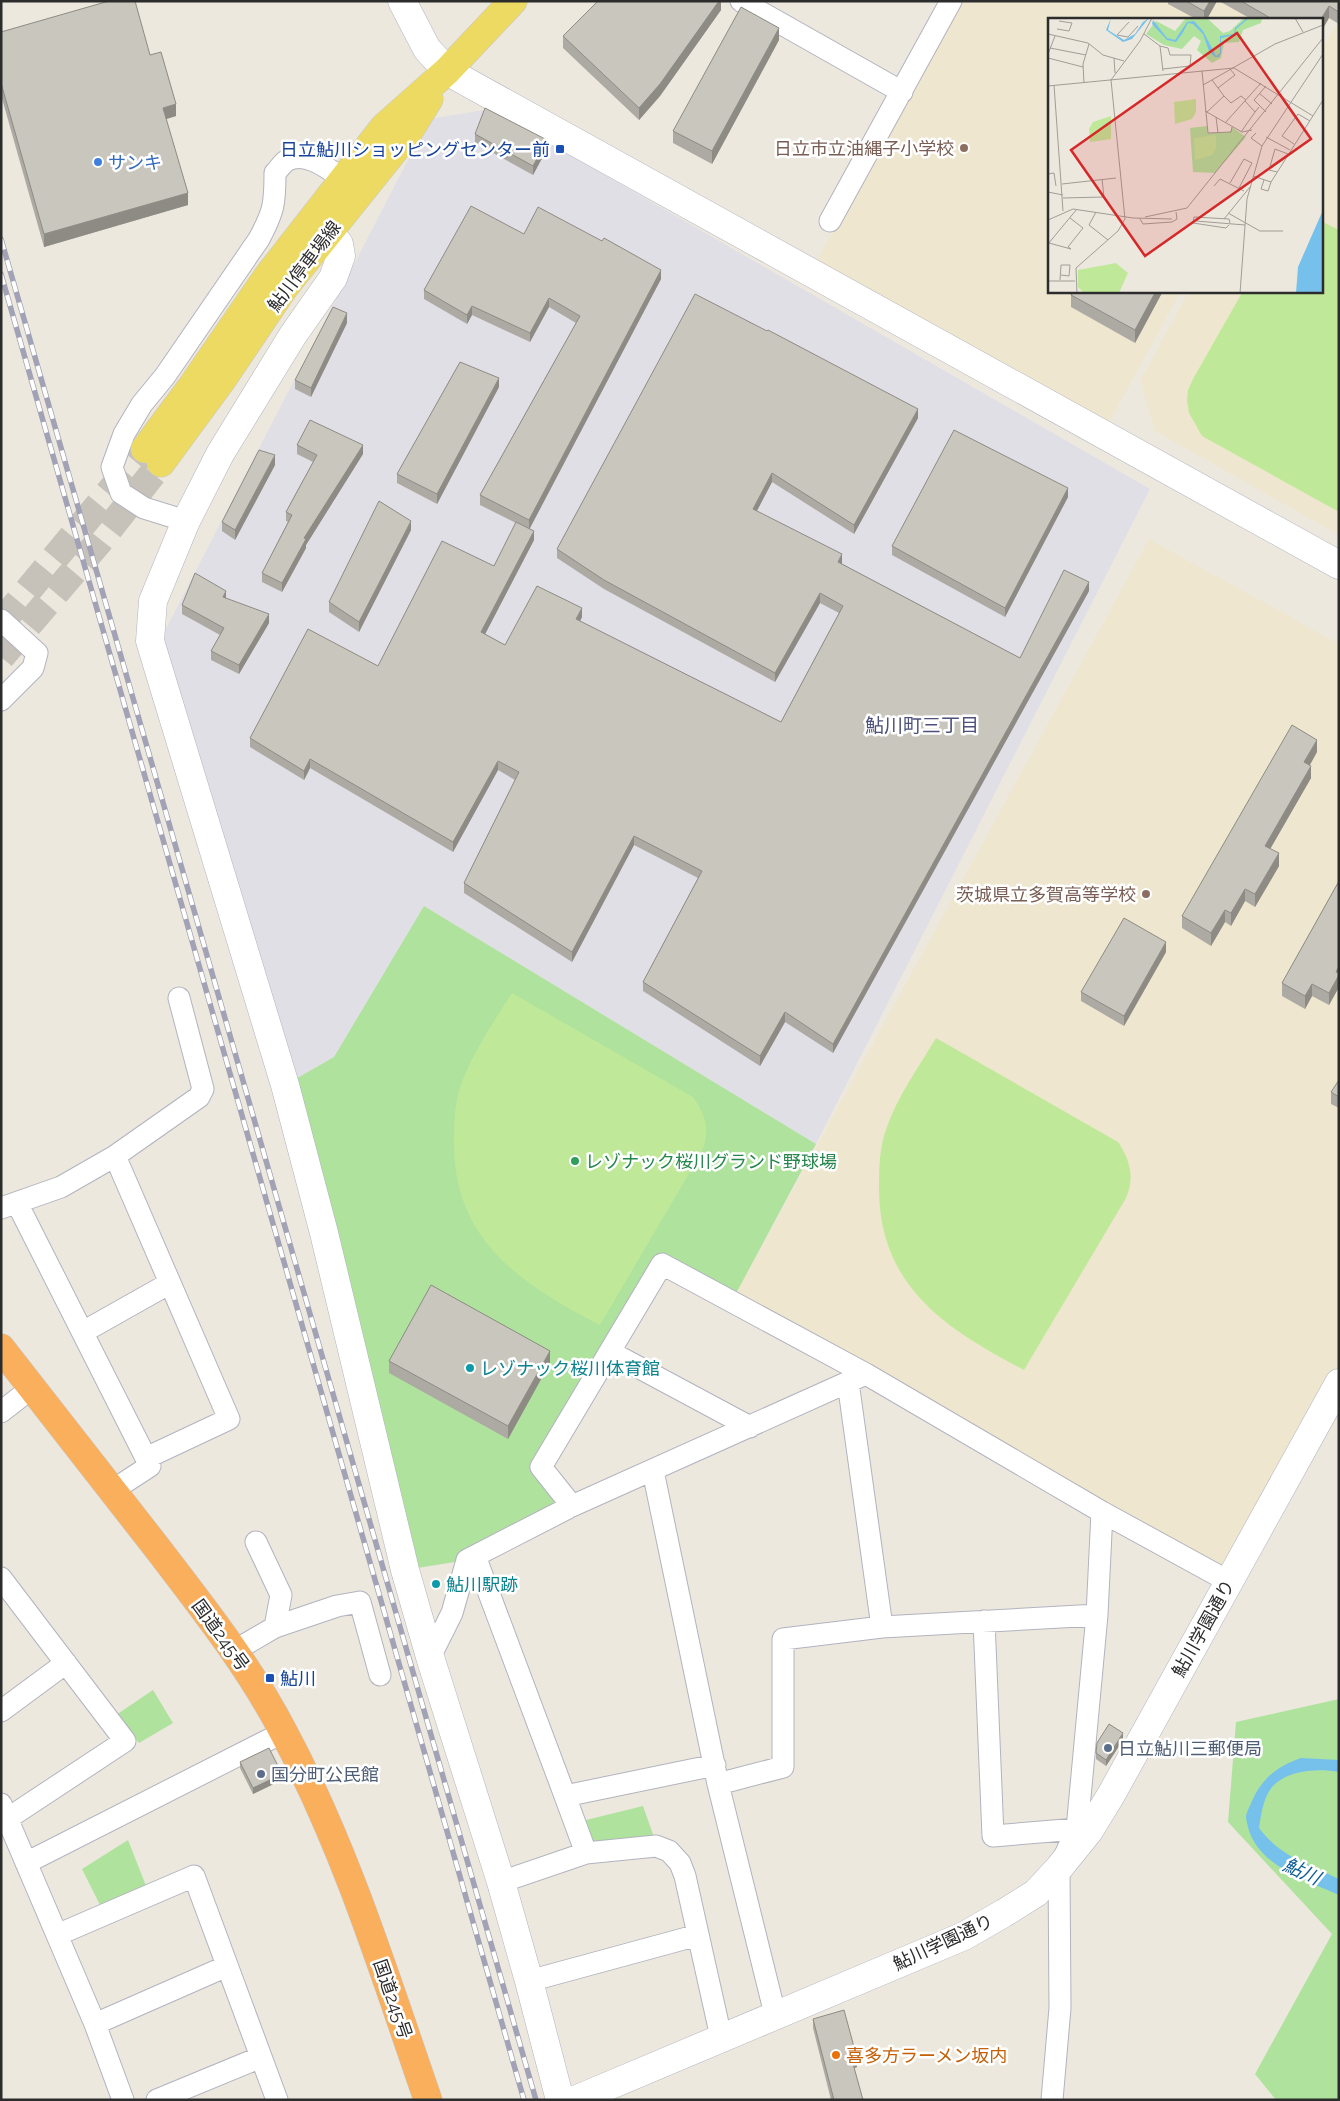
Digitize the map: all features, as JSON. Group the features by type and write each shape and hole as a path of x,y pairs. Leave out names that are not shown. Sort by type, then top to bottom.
{"highway":[{"name":"国道245号","path":"1,1348 113,1490 234,1651 262,1693 312,1789 335,1842 365,1920 428,2100"}],"main road":[{"name":"鮎川停車場線","path":"448,71 406,136 284,288 222,380 153,456 192,386 267,277 384,127 448,71 513,1"}],"street":[{"path":"402,1 427,50 448,71 1339,565"},
{"path":"741,1 902,92"},
{"path":"830,221 951,1"},
{"path":"186,521 144,508 121,493 112,467 124,434 142,404 171,368 259,238 272,215 275,196 275,173 286,161 302,158 320,162 343,179"},
{"path":"329,232 339,244 341,256 333,278 293,334 220,454 186,521 153,601 150,641 284,1085 324,1233 405,1570 430,1658 501,1882 530,1981 560,2100"},
{"path":"1,620 37,653 32,668 1,700"},
{"path":"113,1490 150,1466 83,1332 9,1205 61,1187 115,1156 199,1097 203,1089 178,998"},
{"path":"115,1156 229,1419 146,1458"},
{"path":"572,1506 542,1467 662,1264 857,1378 1228,1582"},
{"path":"83,1332 170,1283"},
{"path":"610,1352 750,1427"},
{"path":"430,1658 452,1613 467,1560 572,1506 857,1378"},
{"path":"857,1378 882,1626"},
{"name":"鮎川学園通り","path":"575,2100 775,2014 964,1936 1036,1893 1089,1832 1111,1795 1339,1383"},
{"path":"1,1412 33,1387"},
{"path":"653,1471 717,1774 775,2014"},
{"path":"1052,2100 1060,2008 1059,1868 1077,1830 1097,1615 1102,1512"},
{"path":"256,1542 281,1594 275,1627"},
{"path":"475,1556 586,1853"},
{"path":"1,1578 125,1741 4,1812 95,2024 123,2100"},
{"path":"234,1651 275,1627 337,1606 360,1602 380,1675"},
{"path":"565,1796 717,1774 783,1767 783,1639 882,1626 1097,1615"},
{"path":"984,1621 993,1836 1077,1830"},
{"path":"1,1711 66,1663"},
{"path":"26,1863 284,1732"},
{"path":"501,1882 586,1853 656,1846 669,1851 680,1863 685,1876 721,2037"},
{"path":"57,1935 194,1876 277,2100"},
{"path":"530,1981 698,1935"},
{"path":"95,2024 227,1966"},
{"path":"158,2100 261,2057"}],"shaded area":[{"name":"日立市立油縄子小学校","path":"961,1 1339,1 1322,34 1322,18 1048,18 1048,292 1180,292 1109,423 817,260"},
{"path":"1339,19 1339,535 1155,431 1140,381 1188,292 1322,292 1322,49"},
{"path":"490,109 1150,489 816,1144 424,906 334,1057 285,1085 157,646 429,119"},
{"name":"茨城県立多賀高等学校","path":"1149,539 1339,644 1339,1373 1228,1581 732,1301"}],"green space":[{"path":"1322,222 1339,230 1339,512 1202,436 1189,413 1188,390 1242,292 1322,292"},
{"path":"424,906 816,1144 732,1301 662,1264 542,1467 572,1506 467,1560 405,1570 285,1085 334,1057"},
{"name":"レゾナック桜川グランド野球場","path":"512,993 693,1097 706,1124 706,1138 701,1153 600,1325 545,1294 520,1276 498,1256 480,1234 466,1209 457,1180 454,1130 459,1090 478,1048"},
{"path":"936,1038 1118,1142 1126,1155 1130,1169 1131,1176 1126,1198 1024,1370 969,1339 923,1302 905,1279 891,1254 882,1224 879,1174 884,1135 903,1092"},
{"path":"153,1690 173,1723 139,1743 116,1715"},
{"path":"1339,1699 1339,2100 1276,2100 1255,2074 1332,1934 1228,1822 1236,1722"},
{"path":"643,1806 655,1840 588,1843 582,1821"},
{"path":"128,1840 148,1891 103,1911 82,1869"}],"water":[{"path":"1301,1758 1339,1760 1339,1772 1322,1770 1303,1772 1278,1781 1266,1796 1259,1828 1286,1853 1339,1879 1339,1895 1298,1877 1272,1862 1253,1841 1248,1827 1246,1814 1256,1793 1266,1779 1278,1769"}],"building":[{"name":"サンキ","path":"109,1 135,1 150,55 161,52 176,104 163,108 188,193 44,234 1,83 1,32"},
{"path":"598,1 719,1 660,84 639,108 563,36"},
{"path":"1186,1 1210,1 1204,11"},
{"path":"1241,1 1339,1 1339,12 1329,6 1322,18 1270,18"},
{"path":"741,7 779,28 712,151 673,131"},
{"path":"485,108 547,140 533,166 475,134"},
{"path":"471,206 524,234 538,207 602,241 604,238 661,270 529,520 480,495 580,316 549,298 530,333 472,306 467,315 424,290"},
{"path":"1072,292 1155,292 1135,330 1071,295"},
{"path":"695,294 918,409 854,525 772,473 753,509 842,554 838,562 1020,658 1064,570 1089,582 833,1044 785,1012 760,1056 643,982 702,871 634,836 572,952 464,883 519,772 498,761 453,842 310,759 304,771 250,738 308,629 378,666 442,541 494,566 516,522 534,531 481,632 505,645 537,586 582,608 576,619 781,722 843,606 820,593 775,673 604,580 557,549"},
{"path":"333,307 347,313 311,388 295,380"},
{"path":"460,362 499,378 437,494 397,474"},
{"path":"310,420 363,445 304,538 306,539 282,583 262,573 292,515 286,512 317,455 297,445"},
{"path":"954,430 1068,488 1005,608 892,546"},
{"path":"259,450 275,455 235,530 222,522"},
{"path":"379,501 411,521 359,622 329,602"},
{"path":"195,573 226,591 223,597 269,614 239,665 211,651 224,628 182,605"},
{"path":"1292,725 1317,740 1304,762 1311,766 1265,846 1279,853 1255,894 1245,889 1231,913 1225,910 1211,933 1182,916"},
{"path":"1339,881 1339,966 1336,972 1339,975 1329,993 1312,984 1305,996 1282,983"},
{"path":"1124,918 1166,942 1124,1016 1081,992"},
{"path":"1339,1080 1339,1097 1331,1092"},
{"name":"レゾナック桜川体育館","path":"431,1285 550,1351 508,1426 389,1361"},
{"path":"1109,1724 1123,1733 1106,1760 1096,1753 1097,1743"},
{"name":"国分町公民館","path":"269,1748 282,1774 253,1788 240,1762"},
{"path":"844,2010 857,2058 852,2060 863,2100 834,2100 813,2019"}],"tunnel":[{"path":"1,623 145,449"},
{"path":"1,657 98,543 161,463"}],"railway":[{"path":"1,239 536,2100"},
{"path":"1,274 524,2100"}],"place":[{"name":"日立市立油縄子小学校","path":"964,148"},
{"name":"日立鮎川ショッピングセンター前","path":"560,149"},
{"name":"サンキ","path":"98,162"},
{"name":"茨城県立多賀高等学校","path":"1146,894"},
{"name":"レゾナック桜川グランド野球場","path":"575,1161"},
{"name":"レゾナック桜川体育館","path":"470,1368"},
{"name":"鮎川駅跡","path":"436,1584"},
{"name":"鮎川","path":"270,1678"},
{"name":"日立鮎川三郵便局","path":"1108,1748"},
{"name":"国分町公民館","path":"261,1774"},
{"name":"喜多方ラーメン坂内","path":"836,2055"}],"district":[{"name":"鮎川町三丁目","path":"922,725"}]}
